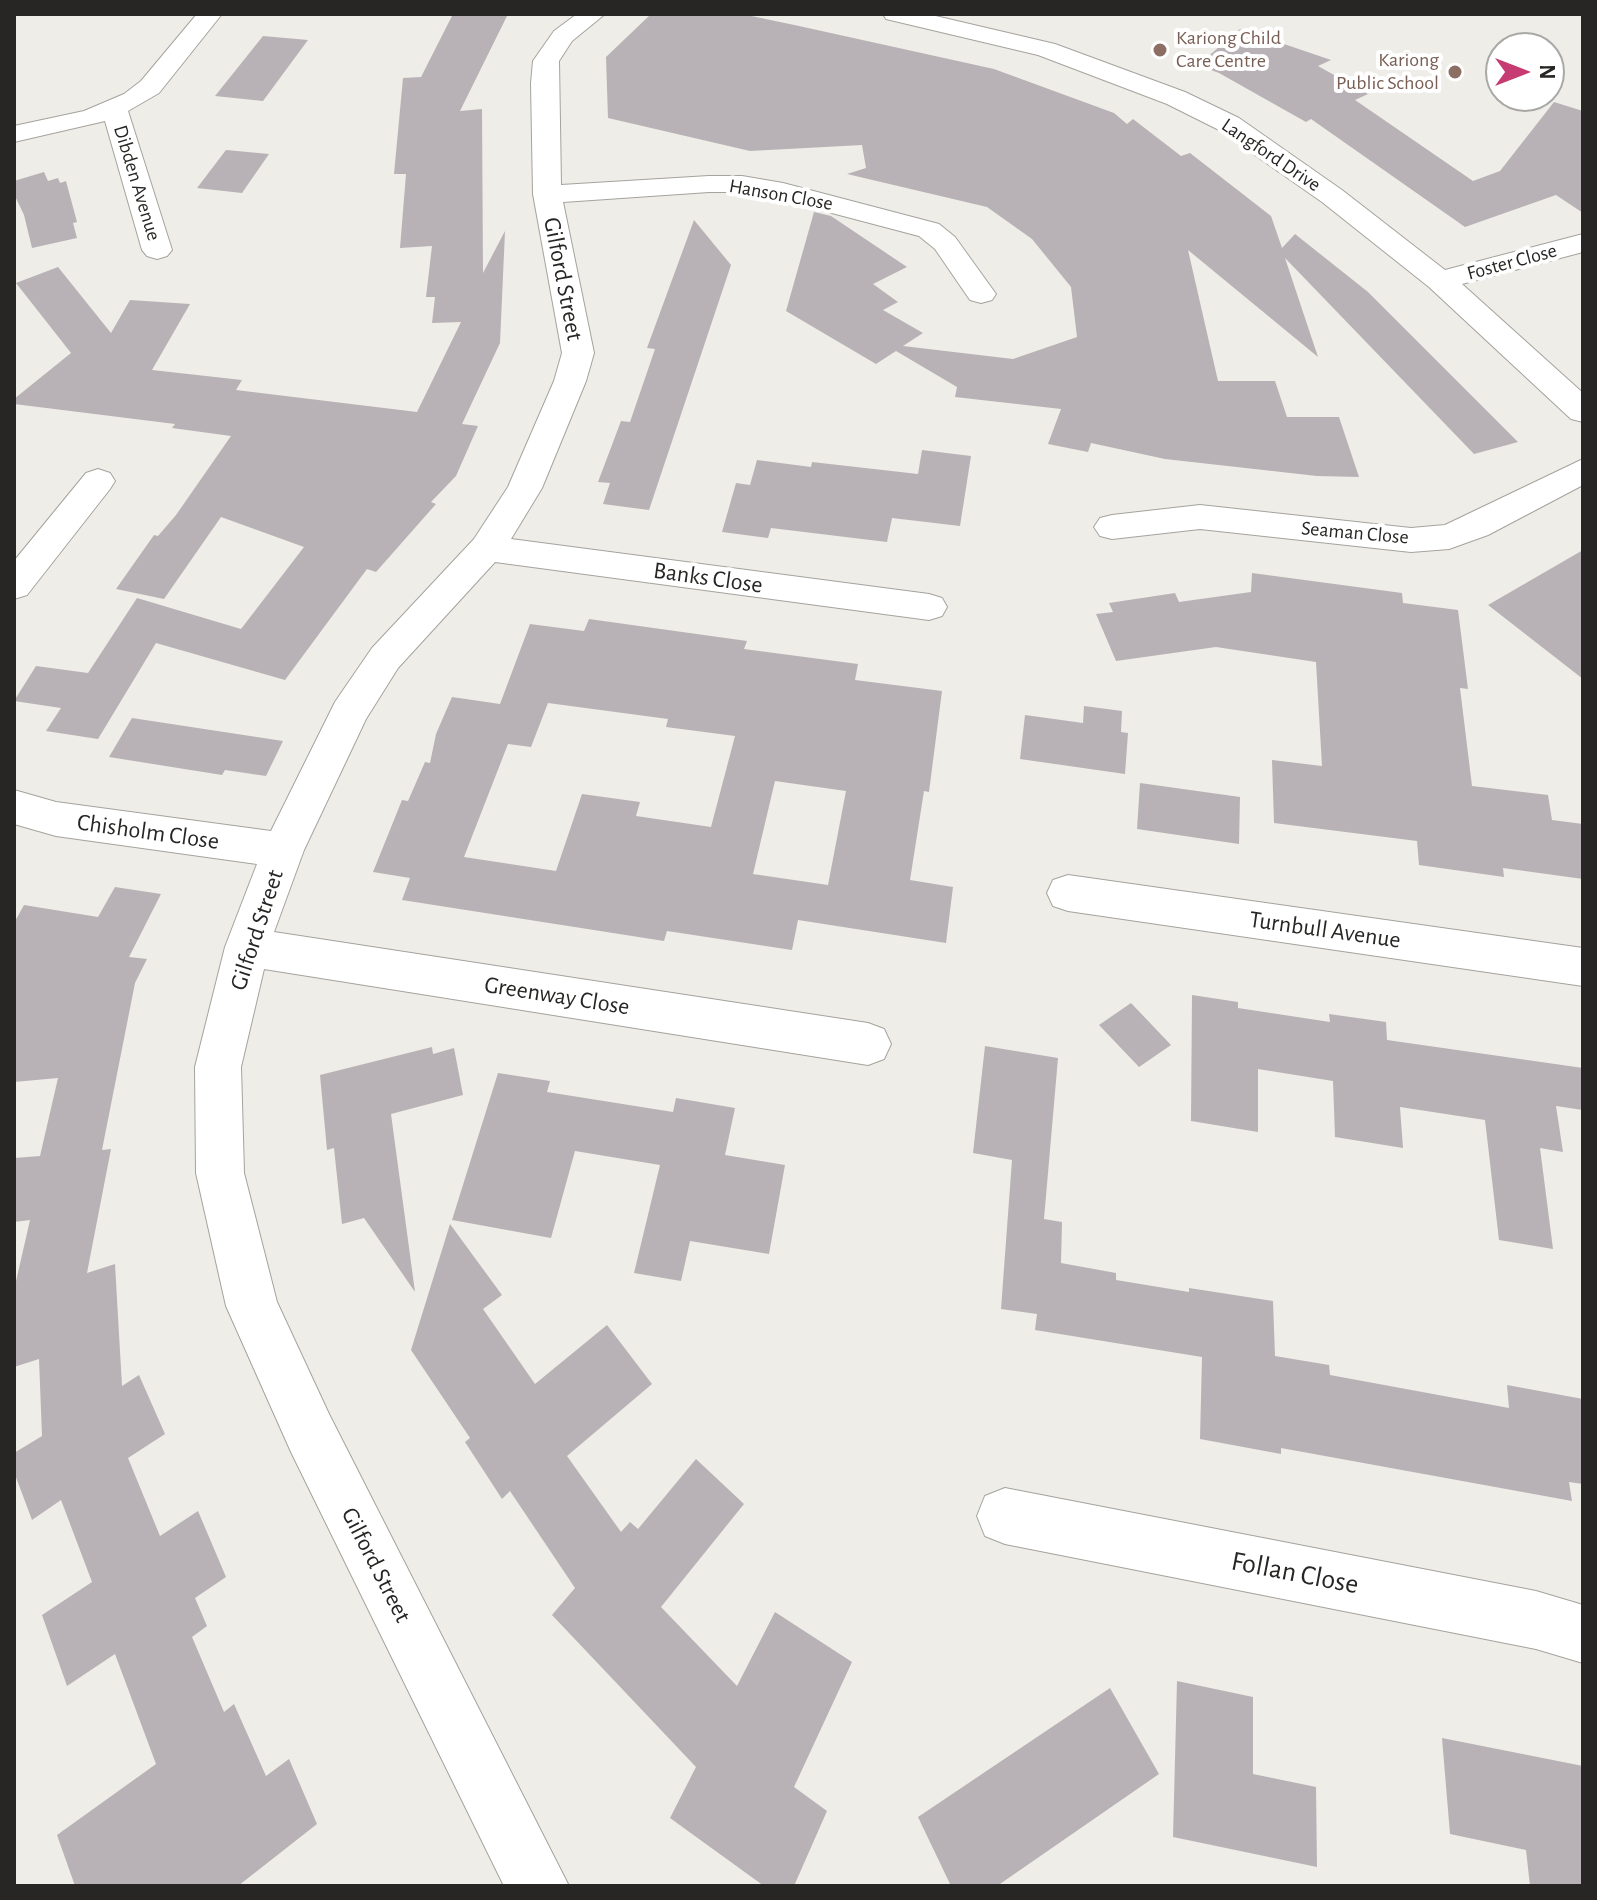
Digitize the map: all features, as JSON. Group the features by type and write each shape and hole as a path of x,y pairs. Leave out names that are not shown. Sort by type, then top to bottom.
{"street":[{"name":"Dibden Avenue","path":"157,250 114,108 133,100 150,87 210,14"},
{"name":"Gilford Street","path":"537,1886 310,1433 252,1306 220,1173 218,1067 247,947 283,850 349,713 385,658 487,548 525,488 570,381 578,353 547,194 546,61 563,36 593,14"},
{"name":"Langford Drive","path":"895,14 1046,49 1150,87 1215,117 1319,187 1440,281 1583,411"},
{"path":"14,134 92,117 114,108"},
{"name":"Hanson Close","path":"547,194 709,184 742,184 773,189 929,230 945,243 981,294"},
{"name":"Foster Close","path":"1440,281 1583,243"},
{"name":"Seaman Close","path":"1112,527 1200,517 1385,538 1411,540 1449,537 1583,470"},
{"path":"14,586 98,481"},
{"name":"Banks Close","path":"487,548 929,607"},
{"name":"Chisholm Close","path":"14,807 56,819 283,850"},
{"name":"Turnbull Avenue","path":"1068,893 1583,967"},
{"name":"Greenway Close","path":"247,947 868,1044"},
{"name":"Follan Close","path":"1005,1516 1536,1620 1583,1634"}],"building":[{"path":"453,14 507,16 460,111 482,109 483,273 505,231 500,343 462,424 478,426 456,476 431,502 436,504 376,572 367,569 285,680 156,643 98,739 46,731 61,708 14,701 36,666 88,673 137,598 241,629 304,547 221,517 164,599 116,589 154,535 158,536 176,515 231,436 172,428 175,424 14,404 14,399 71,353 16,283 58,267 111,333 130,300 190,304 152,370 242,380 236,390 417,412 461,322 432,323 435,297 426,297 432,246 400,248 406,174 394,174 403,78 421,77"},
{"path":"651,14 742,14 799,26 994,69 1114,113 1127,124 1133,119 1181,156 1190,153 1271,216 1282,248 1295,234 1368,292 1518,442 1474,454 1285,258 1318,357 1188,250 1218,381 1275,381 1287,417 1339,417 1359,477 1317,476 1165,459 1091,443 1088,452 1048,444 1061,409 955,397 957,387 896,351 876,364 786,311 814,212 831,216 907,267 873,284 898,302 883,310 923,333 903,346 1013,359 1077,337 1071,287 1032,239 987,207 847,174 866,168 862,145 750,151 608,118 606,57"},
{"path":"1240,29 1331,60 1318,66 1368,94 1355,100 1473,181 1500,171 1546,112 1565,112 1565,105 1583,111 1583,213 1556,195 1465,227 1311,119 1306,122 1219,73 1198,65"},
{"path":"263,36 308,40 263,101 215,96"},
{"path":"226,150 269,154 242,193 197,188"},
{"path":"44,172 48,181 58,178 60,183 66,181 77,222 73,223 77,238 32,248 24,215 14,194 14,181"},
{"path":"694,220 731,265 649,510 603,504 610,483 598,482 621,421 630,422 655,349 647,348"},
{"path":"922,450 971,456 960,526 892,518 887,542 771,528 768,538 722,532 736,483 750,485 757,460 811,467 812,462 918,474"},
{"path":"1583,550 1583,679 1488,605"},
{"path":"1252,573 1402,593 1403,603 1458,610 1468,689 1460,688 1472,786 1548,795 1552,820 1583,824 1583,879 1503,868 1504,877 1419,865 1417,841 1274,823 1272,760 1322,766 1316,662 1216,647 1116,661 1096,614 1113,612 1109,603 1175,593 1179,602 1251,592"},
{"path":"589,619 747,641 744,649 858,664 855,680 942,691 929,792 924,791 910,880 953,887 946,943 798,920 792,950 667,931 664,941 402,900 410,878 373,872 402,800 408,801 425,762 430,763 436,734 452,697 500,704 530,624 584,631","holes":["548,703 668,719 666,727 735,736 711,827 636,816 640,802 582,794 556,871 464,857 508,744 531,747","775,781 846,791 828,885 753,874"]},
{"path":"1084,706 1122,711 1121,732 1128,733 1125,774 1020,759 1025,715 1083,723"},
{"path":"132,718 283,741 266,776 225,770 222,775 109,757"},
{"path":"1140,783 1240,797 1239,844 1137,829"},
{"path":"115,887 161,894 129,957 147,959 135,983 102,1150 111,1149 87,1273 115,1264 122,1386 139,1375 165,1434 128,1458 160,1536 198,1511 226,1577 195,1598 207,1626 192,1637 224,1712 234,1704 266,1776 289,1759 317,1824 238,1886 75,1886 57,1835 156,1764 115,1654 67,1686 42,1615 92,1582 61,1500 32,1520 14,1472 14,1453 42,1436 39,1359 14,1367 14,1290 30,1220 14,1222 14,1158 40,1156 58,1078 14,1082 14,923 24,905 98,917"},
{"path":"1192,995 1238,1002 1238,1008 1330,1022 1329,1014 1386,1022 1387,1040 1583,1068 1583,1110 1556,1106 1563,1152 1540,1148 1553,1249 1499,1240 1485,1120 1400,1107 1403,1148 1335,1137 1333,1081 1258,1069 1258,1132 1191,1121"},
{"path":"1131,1003 1171,1045 1139,1067 1099,1025"},
{"path":"985,1046 1058,1058 1044,1219 1062,1222 1061,1263 1116,1273 1116,1280 1273,1301 1275,1356 1329,1365 1330,1375 1509,1408 1507,1385 1583,1399 1583,1484 1569,1482 1572,1501 1281,1448 1281,1454 1200,1439 1202,1357 1035,1330 1037,1314 1001,1309 1012,1160 973,1153"},
{"path":"432,1047 433,1054 454,1048 463,1095 391,1114 415,1292 364,1218 342,1224 334,1148 327,1150 320,1075"},
{"path":"498,1073 550,1081 547,1092 673,1112 676,1098 735,1108 725,1155 785,1165 769,1254 690,1241 681,1281 634,1273 660,1165 575,1151 551,1238 452,1220"},
{"path":"450,1224 502,1295 483,1309 535,1384 607,1325 652,1384 567,1456 621,1532 630,1522 638,1529 696,1459 744,1504 661,1607 737,1686 775,1612 852,1662 794,1787 827,1811 794,1886 764,1886 670,1818 696,1767 552,1615 575,1588 510,1491 502,1499 465,1442 470,1438 411,1350"},
{"path":"1177,1681 1253,1697 1253,1774 1316,1787 1317,1867 1173,1837"},
{"path":"1110,1688 1159,1774 997,1886 951,1886 918,1817"},
{"path":"1442,1738 1583,1766 1583,1886 1530,1886 1526,1850 1450,1834"}],"place":[{"name":"Kariong Child Care Centre","path":"1160,50"},
{"name":"Kariong Public School","path":"1455,72"}]}
